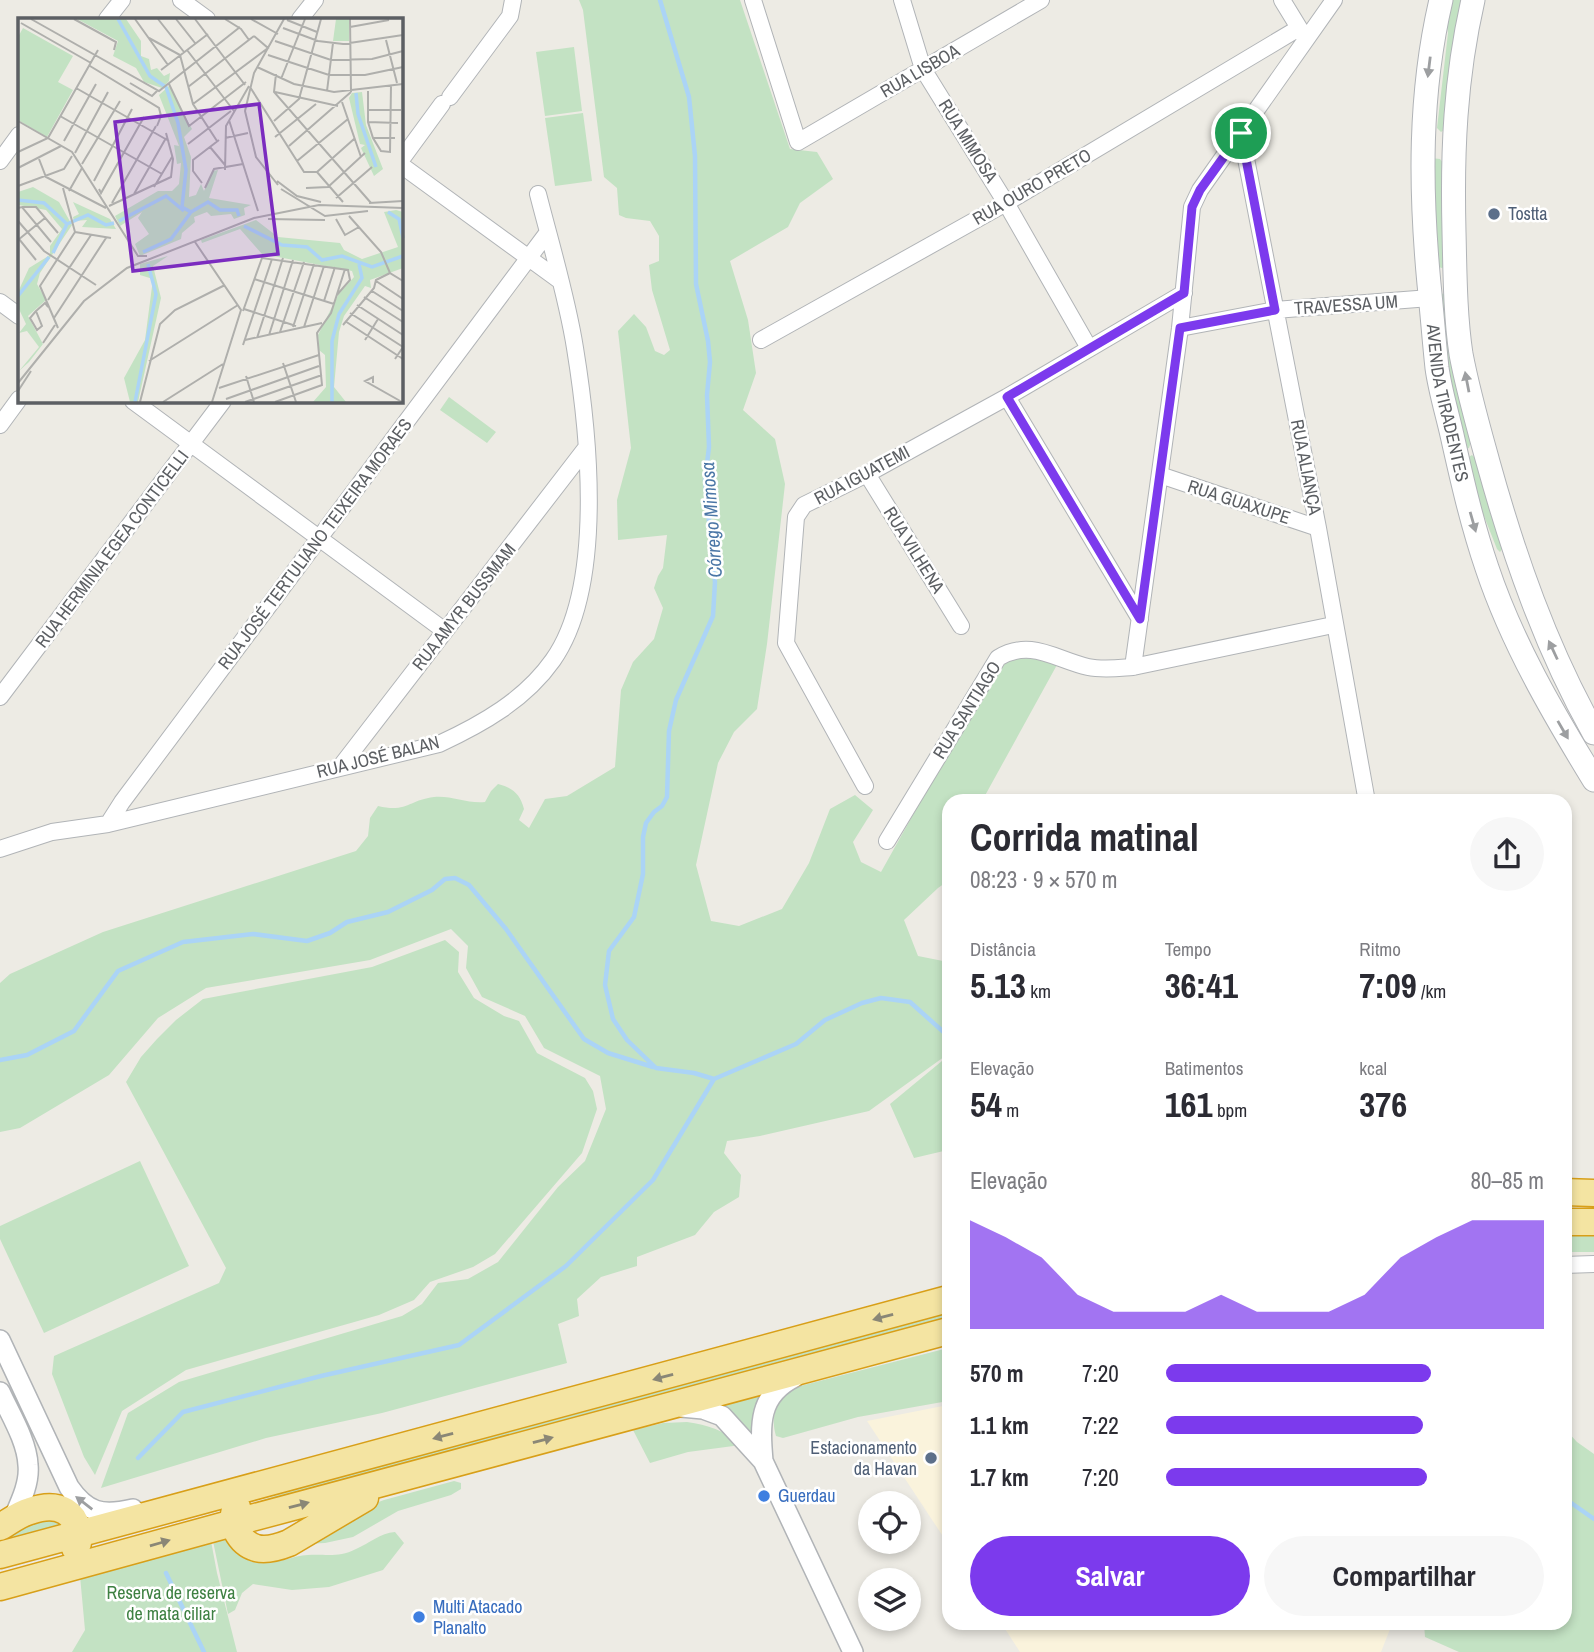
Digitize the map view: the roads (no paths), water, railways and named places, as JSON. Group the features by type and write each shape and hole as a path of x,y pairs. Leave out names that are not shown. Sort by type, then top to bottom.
{"highway":[{"path":"1572,1192 1594,1193"},
{"path":"1572,1222 1594,1222"},
{"path":"0,1555 942,1301"},
{"path":"0,1587 942,1333"},
{"path":"290,1478 245,1499 233,1512 233,1522 244,1541 256,1548 278,1548 358,1500 427,1478 437,1469"},
{"path":"0,1580 67,1554 78,1543 79,1533 72,1515 57,1508 29,1511 7,1523"}],"main road":[{"name":"AVENIDA TIRADENTES","path":"1441,0 1430,56 1422,143 1422,175 1437,371 1472,519 1487,569 1546,698 1594,780"},
{"name":"AVENIDA TIRADENTES","path":"1473,0 1462,46 1453,145 1455,277 1461,352 1470,398 1516,557 1538,617 1594,733"},
{"path":"1422,143 1453,145"},
{"path":"1430,289 1455,277"},
{"path":"1457,455 1484,449"}],"street":[{"path":"108,18 122,0"},
{"path":"181,0 206,18"},
{"path":"301,18 314,0"},
{"path":"402,161 510,16 513,0"},
{"name":"RUA LISBOA","path":"753,0 798,142 1041,0"},
{"name":"RUA MIMOSA","path":"902,0 923,69 1006,203 1090,348"},
{"path":"1282,0 1302,33"},
{"path":"1133,667 1180,328 1192,207 1200,190 1241,133 1302,33 1334,0"},
{"name":"RUA OURO PRETO","path":"761,341 1302,33"},
{"name":"RUA ALIANÇA","path":"1241,133 1318,528 1366,794"},
{"path":"0,161 18,136"},
{"path":"402,163 559,280"},
{"name":"RUA JOSÉ BALAN","path":"0,849 52,832 108,824 439,744 466,732 502,710 537,679 553,660 567,637 575,616 582,583 587,538 586,448 575,347 538,194"},
{"name":"RUA JOSÉ TERTULIANO TEIXEIRA MORAES","path":"108,824 121,802 548,232"},
{"name":"TRAVESSA UM","path":"1180,328 1275,310 1430,289"},
{"name":"RUA IGUATEMI","path":"865,786 792,659 786,643 785,629 796,517 804,505 867,474 1007,397 1184,293"},
{"path":"0,302 18,315"},
{"path":"1007,397 1140,619"},
{"path":"0,425 18,400"},
{"path":"134,402 445,631"},
{"name":"RUA HERMINIA EGEA CONTICELLI","path":"0,698 222,402"},
{"name":"RUA AMYR BUSSMAM","path":"341,766 586,448"},
{"name":"RUA VILHENA","path":"867,474 961,626"},
{"name":"RUA GUAXUPE","path":"1160,475 1318,528"},
{"name":"RUA SANTIAGO","path":"887,841 998,658 1011,650 1027,649 1088,667 1110,669 1133,667 1334,625"},
{"path":"1572,1265 1594,1265"},
{"path":"0,1340 78,1501 89,1509 113,1513 186,1498 196,1501"},
{"path":"764,1461 761,1430 769,1398 786,1381 814,1367"},
{"path":"0,1392 22,1442 29,1466 23,1496 7,1523"},
{"path":"669,1406 703,1409 722,1416 764,1461 853,1652"}],"waterway":[{"name":"Córrego Mimosa","path":"660,0 689,97 695,156 696,284 710,362 707,395 709,447 705,480 715,582 713,616 676,700 669,731 667,797 646,823 643,837 643,874 634,917 609,951 605,985 613,1019 627,1040 656,1068 694,1073 714,1079 796,1044 825,1020 862,1003 881,998 910,1002 942,1031"},
{"path":"0,1060 27,1055 74,1031 118,971 183,942 253,934 307,941 330,933 347,922 388,912 432,890 445,879 455,878 469,885 506,929 584,1039 608,1053 653,1067"},
{"path":"138,1458 183,1412 321,1376 459,1345 566,1266 653,1180 714,1079"},
{"path":"1572,1504 1594,1519"},
{"path":"166,1573 204,1652"}],"place":[{"name":"Tostta","path":"1494,214"},
{"name":"Estacionamento da Havan","path":"931,1458"},
{"name":"Guerdau","path":"764,1496"},
{"name":"Multi Atacado Planalto","path":"419,1617"}],"park label":[{"name":"Reserva de reserva de mata ciliar","path":"171,1603"}]}
